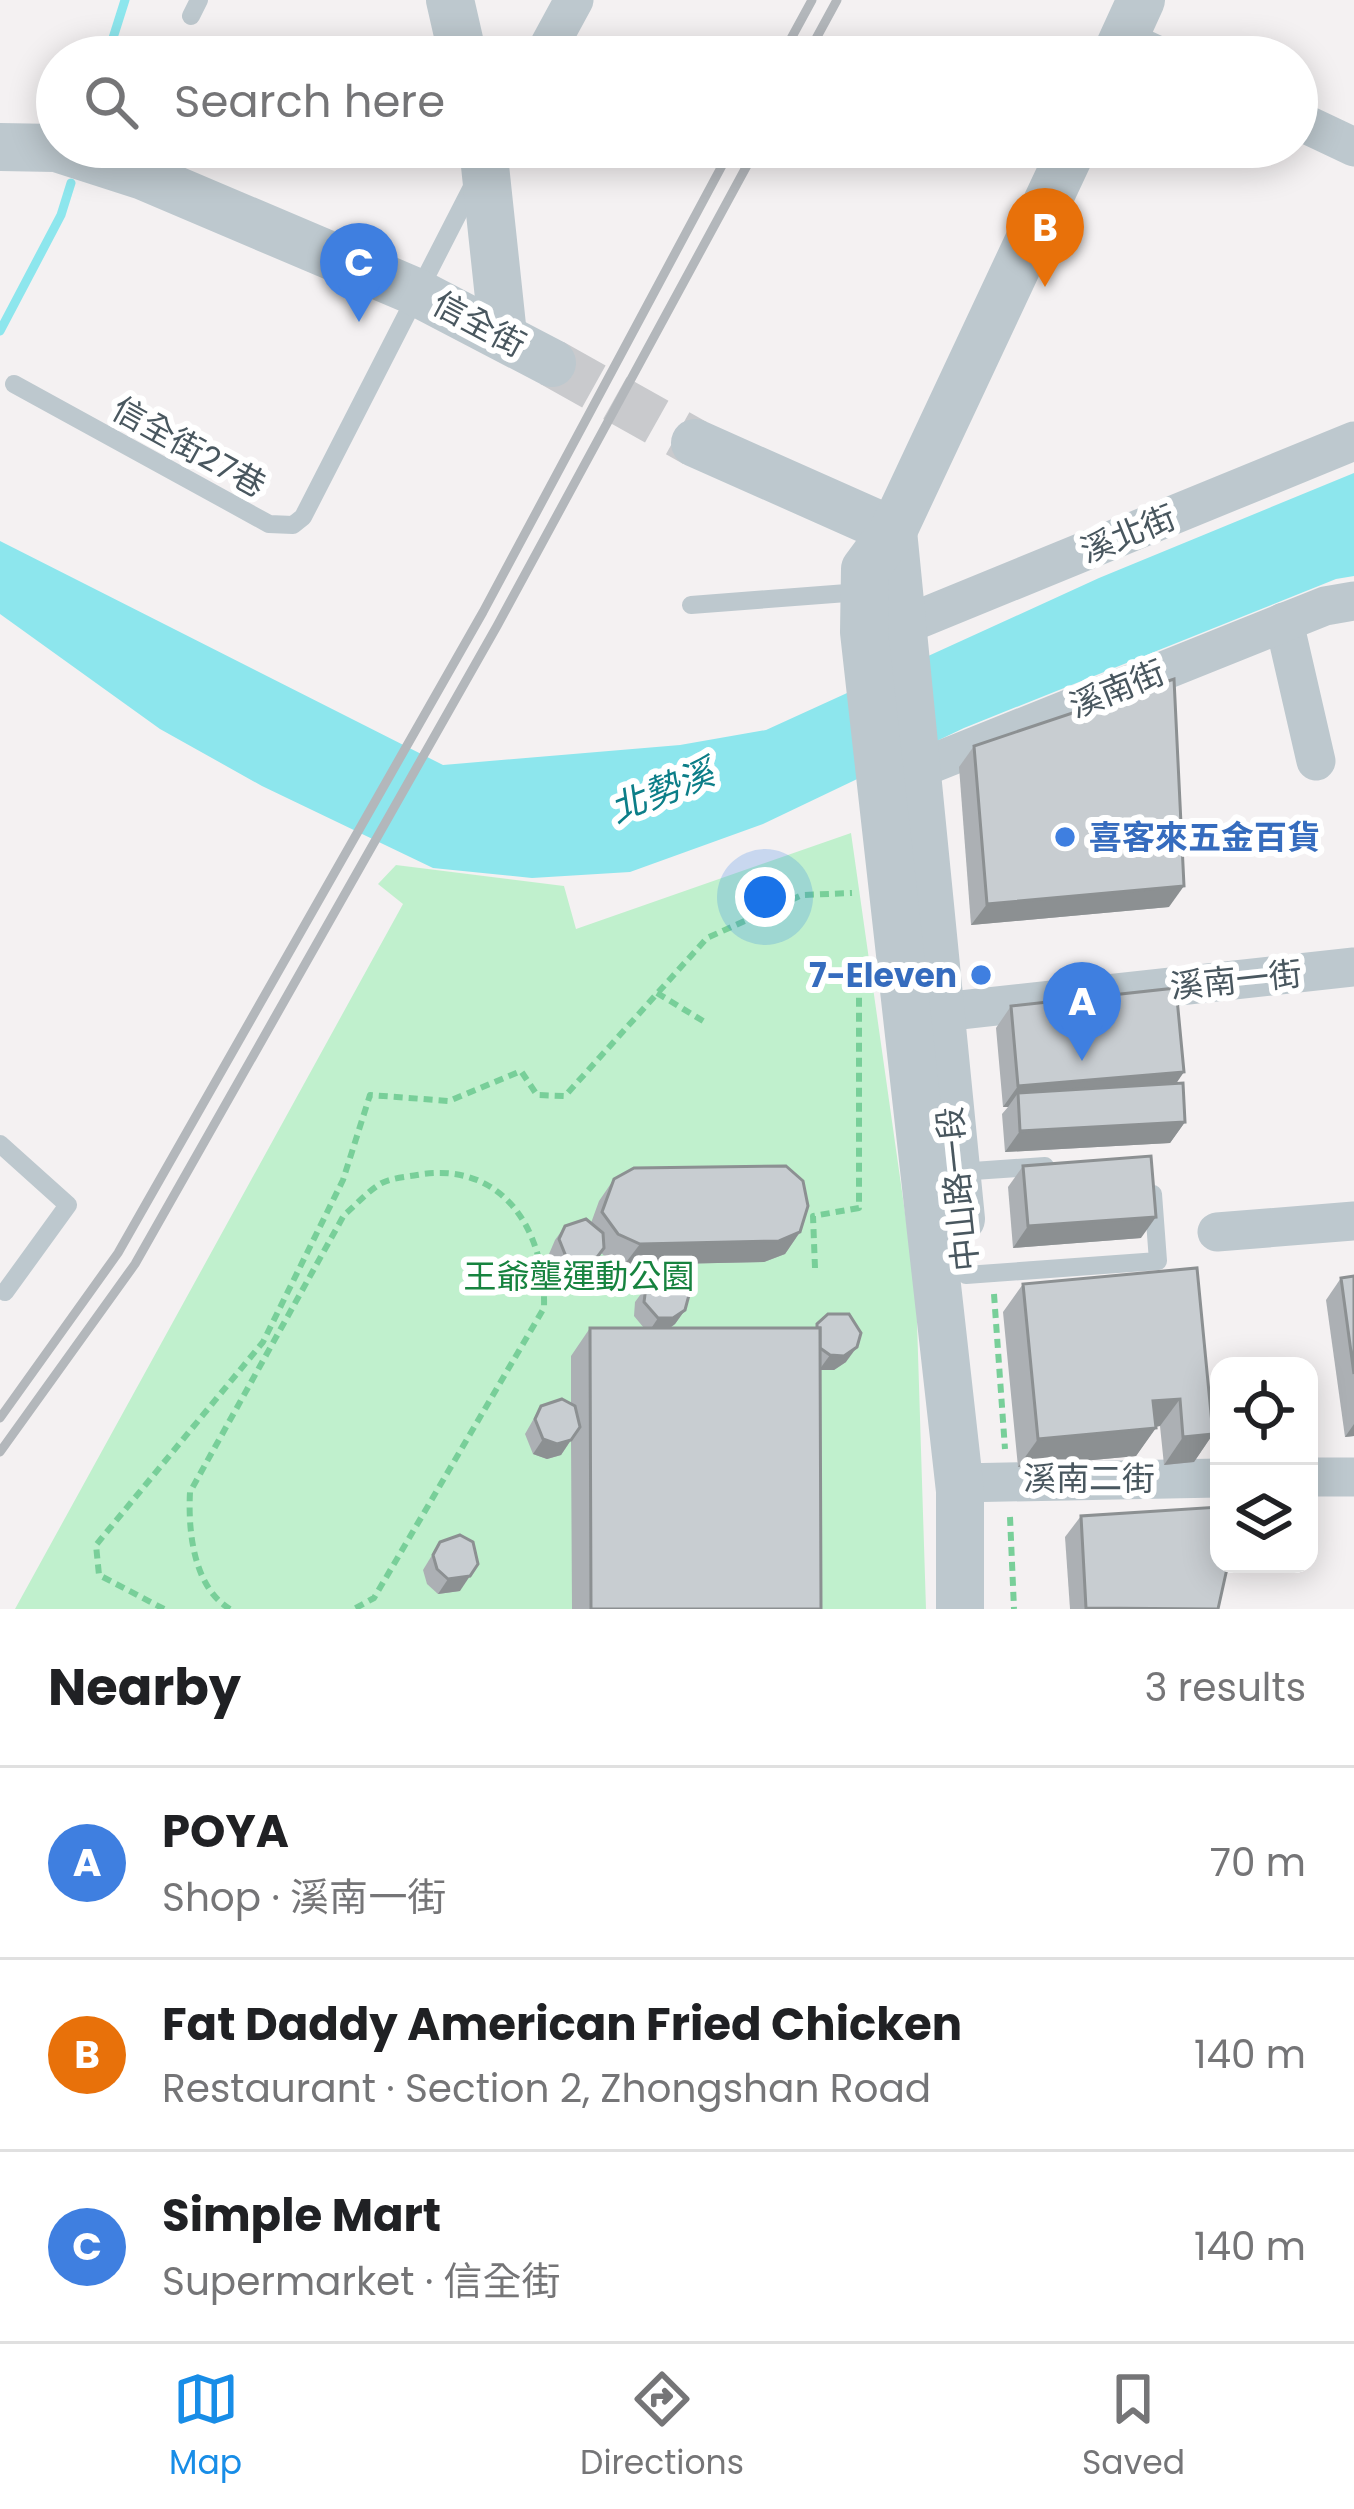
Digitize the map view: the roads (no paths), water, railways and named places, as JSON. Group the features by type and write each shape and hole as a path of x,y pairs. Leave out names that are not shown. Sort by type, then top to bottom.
{"street":[{"path":"450,0 458,36"},
{"path":"554,36 574,0"},
{"path":"1318,130 1354,147"},
{"name":"信全街","path":"0,147 36,148"},
{"name":"信全街","path":"118,168 414,291 552,363"},
{"path":"488,168 503,335"},
{"path":"898,777 877,616 893,531 1063,168"},
{"name":"溪北街","path":"877,616 1354,441"},
{"path":"695,443 893,531"},
{"name":"溪南街","path":"898,777 1285,622 1354,601"},
{"path":"1285,622 1316,761"},
{"name":"中山路一段","path":"898,777 892,892 956,1172 985,1493 989,1609"},
{"name":"中山路一段","path":"898,777 922,1015 985,1493 960,1609"},
{"name":"溪南一街","path":"922,1015 1354,967"},
{"path":"1216,1232 1354,1221"},
{"path":"1318,1477 1354,1477"},
{"name":"溪南二街","path":"985,1493 1210,1479"}],"lane":[{"name":"信全街27巷","path":"14,385 268,524 293,525 303,517 479,168"},
{"path":"691,604 877,616"},
{"path":"0,1144 68,1205 5,1292"},
{"path":"956,1172 1055,1165"},
{"path":"966,1275 1158,1261 1152,1178"}],"water":[{"name":"北勢溪","path":"1354,473 1354,576 1336,579 964,728 763,824 630,872 532,878 433,868 262,786 160,729 0,614 0,541 443,765 680,745 766,730 1099,578"}],"waterway":[{"path":"114,36 125,0"},
{"path":"0,331 61,215 71,183"}],"tunnel":[{"path":"552,363 695,443"}],"railway":[{"path":"792,36 812,0"},
{"path":"817,36 837,0"},
{"path":"0,1418 118,1253 483,612 721,168"},
{"path":"0,1452 135,1264 497,626 746,168"}],"place":[{"name":"Fat Daddy American Fried Chicken","path":"1045,287"},
{"name":"Simple Mart","path":"359,322"},
{"name":"喜客來五金百貨","path":"1065,837"},
{"name":"7-Eleven","path":"981,975"},
{"name":"POYA","path":"1082,1061"}],"park label":[{"name":"王爺壟運動公園","path":"579,1276"}]}
